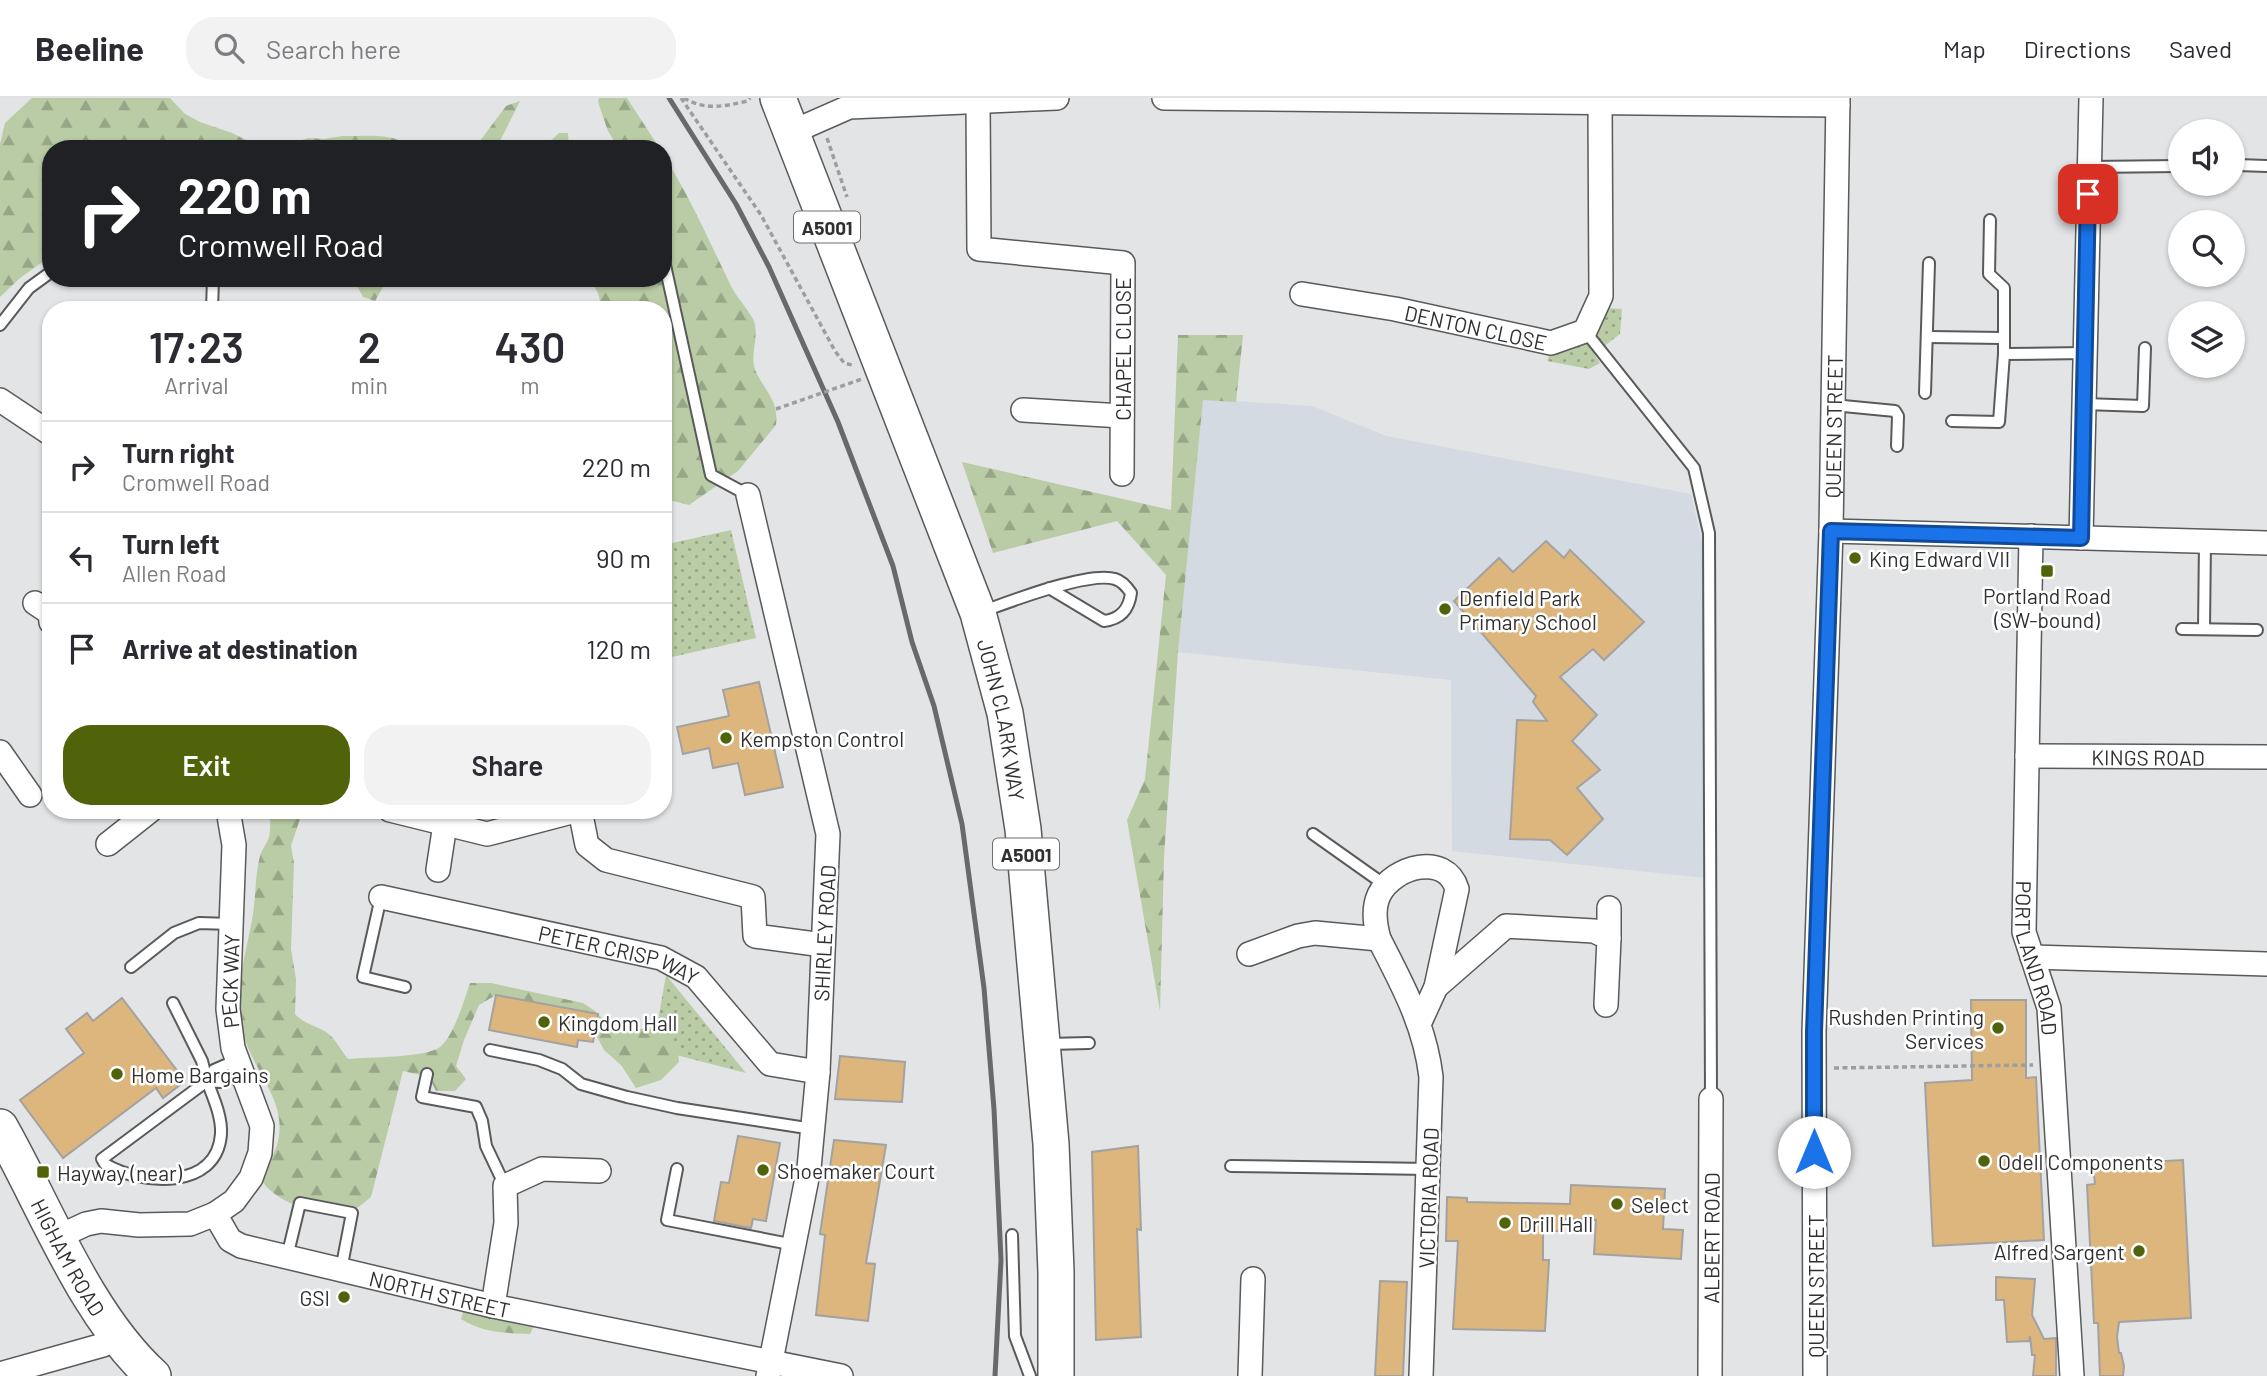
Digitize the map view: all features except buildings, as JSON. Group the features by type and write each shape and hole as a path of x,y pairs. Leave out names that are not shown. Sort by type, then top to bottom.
{"main road":[{"name":"JOHN CLARK WAY","path":"778,98 978,613 1005,713 1023,829 1051,1144 1056,1272 1056,1376"},
{"name":"HIGHAM ROAD","path":"0,1127 84,1284 117,1335 153,1376"}],"street":[{"path":"790,133 849,107 1057,98"},
{"path":"1164,98 1600,103 1838,102"},
{"path":"2081,538 2091,98"},
{"name":"CHAPEL CLOSE","path":"978,102 979,249 1123,263 1122,474"},
{"name":"QUEEN STREET","path":"1815,1376 1814,1069 1831,531 1838,102"},
{"path":"1585,331 1601,296 1600,103"},
{"name":"DENTON CLOSE","path":"1302,294 1395,309 1552,343 1585,331"},
{"path":"0,400 42,428"},
{"path":"1023,410 1122,416"},
{"name":"SHIRLEY ROAD","path":"748,495 828,834 818,1072 809,1168 770,1369"},
{"path":"1831,531 2267,543"},
{"name":"PORTLAND ROAD","path":"2031,537 2024,932 2049,1008 2072,1376"},
{"path":"0,752 30,794"},
{"name":"KINGS ROAD","path":"2027,756 2267,757"},
{"path":"108,844 140,819"},
{"name":"PECK WAY","path":"215,1214 234,1201 251,1178 260,1153 262,1126 233,1048 229,1009 234,845 230,819"},
{"path":"425,819 487,834 545,819"},
{"path":"582,819 587,845 606,860 753,897 755,936 823,945"},
{"path":"438,870 445,824"},
{"path":"1385,886 1393,877 1422,867 1436,867 1448,872 1457,890 1436,986 1420,1022"},
{"name":"VICTORIA ROAD","path":"1385,886 1376,906 1379,939 1420,1022 1428,1048 1431,1076 1421,1376"},
{"name":"PETER CRISP WAY","path":"381,897 661,958 696,977 770,1064 818,1072"},
{"path":"1606,1005 1609,908"},
{"path":"1436,986 1506,926 1594,931 1609,938"},
{"path":"1249,954 1298,936 1315,933 1379,939"},
{"path":"2032,957 2267,964"},
{"name":"ALBERT ROAD","path":"1710,1376 1711,1099"},
{"path":"493,1306 506,1223 505,1186 542,1169 599,1171"},
{"path":"58,1237 86,1224 100,1221 167,1226 190,1224 215,1214"},
{"name":"NORTH STREET","path":"215,1214 230,1240 241,1246 770,1369 841,1376"},
{"path":"1250,1376 1253,1279"},
{"path":"0,1374 103,1345 117,1335"}],"lane":[{"path":"2245,165 2267,166"},
{"path":"2089,167 2168,166"},
{"path":"1952,421 1999,422 2004,354 2004,288 1989,274 1990,219"},
{"path":"1925,393 1930,263"},
{"path":"0,325 29,288 42,279"},
{"path":"670,287 711,475 748,495"},
{"path":"1585,331 1694,468 1709,533 1711,1099"},
{"path":"1929,337 2003,338"},
{"path":"2084,404 2143,405 2145,348"},
{"path":"2004,354 2085,353"},
{"path":"1833,405 1895,411 1898,416 1896,446"},
{"path":"2204,541 2204,629"},
{"path":"978,613 1049,588 1102,578 1123,583 1131,593 1129,605 1122,613 1114,620 1104,621 1049,588"},
{"path":"2182,629 2257,630"},
{"path":"1313,834 1385,886"},
{"path":"381,897 363,977 405,987"},
{"path":"131,967 173,933 199,923 230,924"},
{"path":"173,1003 202,1061 207,1081 220,1120 221,1136 214,1156 202,1170 185,1177 135,1177 105,1164 102,1159 207,1081 221,1083 240,1067"},
{"path":"1042,1045 1089,1043"},
{"path":"490,1050 539,1060 562,1069 581,1084 627,1097 677,1108 813,1129"},
{"path":"427,1074 422,1097 476,1107 482,1121 486,1146 505,1186"},
{"path":"1231,1166 1429,1169"},
{"path":"677,1170 667,1220 795,1245"},
{"path":"287,1257 300,1203 352,1213 341,1270"},
{"path":"1012,1235 1015,1336 1030,1376"}],"path":[{"path":"683,98 696,106 715,107 748,101 750,98"},
{"path":"683,98 761,215 835,351 844,363 854,366"},
{"path":"776,409 862,379"},
{"path":"1814,1069 2053,1064"}],"shaded area":[{"name":"Denfield Park Primary School","path":"1203,399 1312,406 1386,436 1691,494 1707,566 1706,878 1452,851 1451,680 1178,652"}],"green space":[{"path":"32,98 170,98 185,114 247,140 42,140 42,262 0,297 0,144 5,123"},
{"path":"599,98 627,98 654,140 614,140 598,102"},
{"path":"520,101 500,140 481,140 506,106"},
{"path":"559,133 568,133 568,140 552,140"},
{"path":"369,136 397,140 302,140"},
{"path":"672,168 732,288 753,319 756,332 754,366 773,403 776,417 776,425 738,471 689,505 672,501 672,301 600,301 594,287 672,287"},
{"path":"358,287 383,287 375,301 363,297"},
{"path":"1606,308 1622,309 1620,334 1594,354 1600,363 1589,369 1547,361 1552,348"},
{"path":"1178,335 1243,335 1236,402 1203,400 1178,652 1164,857 1160,1011 1127,820 1145,779 1166,575 1117,521 993,553 962,462 1171,510"},
{"path":"731,530 756,638 672,657 672,543"},
{"path":"270,819 300,819 291,846 294,863 291,949 296,979 295,1014 329,1035 348,1059 433,1051 445,1042 454,1026 470,983 491,983 583,1003 612,1028 653,1029 677,1043 679,1062 661,1080 636,1088 621,1065 604,1050 595,1033 592,1019 586,1012 496,995 479,1005 464,1040 456,1066 466,1079 455,1091 436,1091 429,1077 403,1071 371,1197 353,1210 342,1213 315,1211 287,1201 265,1185 260,1176 274,1152 280,1131 278,1112 244,1036 239,1014 241,977 253,914 258,863 270,834"},
{"path":"666,975 746,1073 653,1049"},
{"path":"466,1303 536,1321 530,1334 486,1330 461,1319"}],"railway":[{"path":"669,98 736,204 769,267 838,422 893,566 912,642 934,706 962,824 984,988 994,1109 1001,1260 995,1376"}],"place":[{"name":"King Edward VII","path":"1855,558"},
{"name":"Portland Road (SW-bound)","path":"2047,571"},
{"name":"Denfield Park Primary School","path":"1445,609"},
{"name":"Kempston Control","path":"726,738"},
{"name":"Kingdom Hall","path":"544,1022"},
{"name":"Rushden Printing Services","path":"1998,1028"},
{"name":"Home Bargains","path":"117,1074"},
{"name":"Odell Components","path":"1984,1161"},
{"name":"Shoemaker Court","path":"763,1170"},
{"name":"Hayway (near)","path":"43,1172"},
{"name":"Select","path":"1617,1204"},
{"name":"Drill Hall","path":"1505,1223"},
{"name":"Alfred Sargent","path":"2139,1251"},
{"name":"GSI","path":"344,1297"}],"route":[{"path":"1814,1152 1814,1032 1831,531 2081,538 2088,194"}]}
